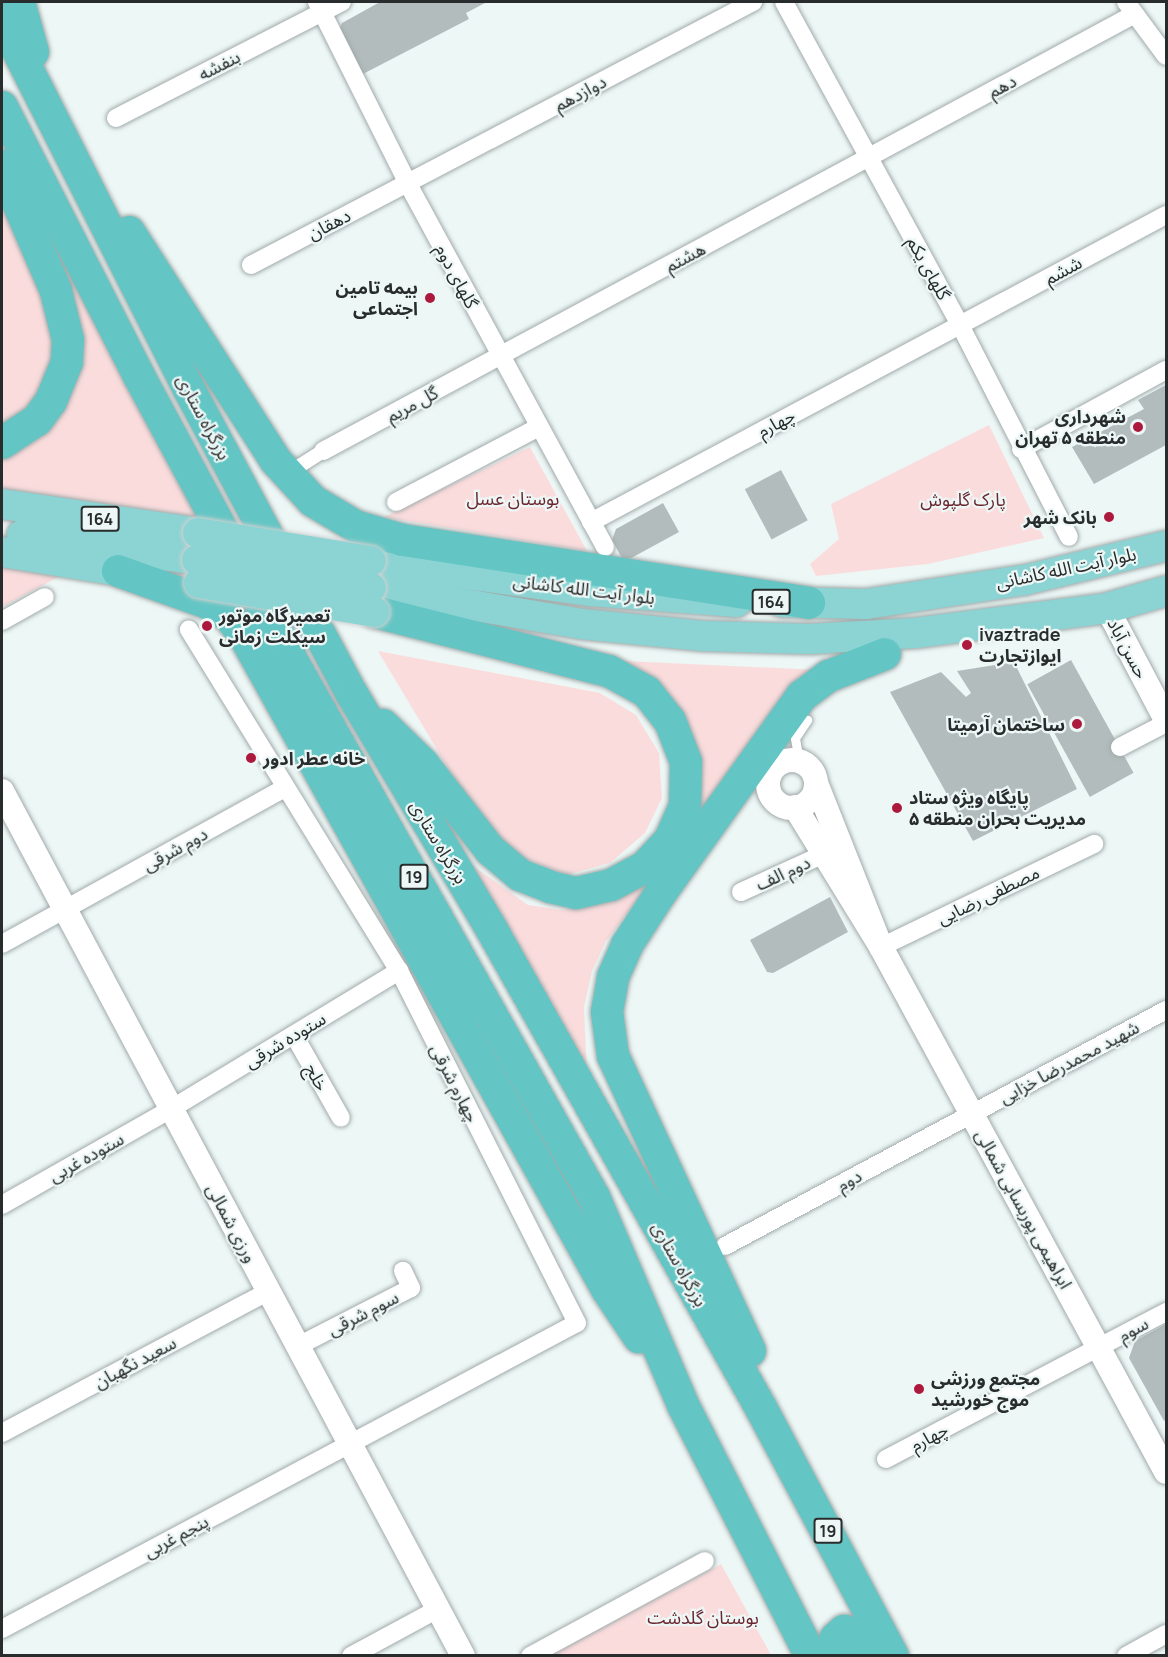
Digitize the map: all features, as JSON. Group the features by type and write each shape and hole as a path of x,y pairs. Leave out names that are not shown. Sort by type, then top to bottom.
{"highway":[{"path":"19,2 44,97"},
{"name":"بزرگراه ستاری","path":"2,19 44,97 168,348 352,694 492,930 761,1408 893,1656"},
{"name":"بزرگراه ستاری","path":"2,107 285,647 594,1197 683,1405 811,1656"},
{"path":"2,166 56,291 68,340 67,362 51,401 37,420 2,443"},
{"path":"80,169 119,217 214,369 287,474 314,501 355,526 403,540 809,603"},
{"path":"118,571 208,603 230,617 245,637 607,1289 683,1405"},
{"path":"352,694 423,764 491,851 520,875 551,887 576,893 611,885 645,867 670,840 685,806 686,762 670,721 647,692 609,671 372,587"},
{"path":"761,1408 749,1347 629,1099 613,1056 607,1012 613,977 627,945 776,728 802,696 829,676 885,654"},
{"path":"838,1656 836,1638 844,1631 861,1637 875,1656"}],"main road":[{"name":"بلوار آیت الله کاشانی","path":"2,504 198,559"},
{"name":"بلوار آیت الله کاشانی","path":"2,532 198,559 581,624 703,636 810,639 915,633 1107,608 1167,591"},
{"name":"بلوار آیت الله کاشانی","path":"372,587 691,601 866,604 1025,580 1167,546"},
{"path":"2,552 118,571 198,559 372,587 628,648 815,657 885,654 915,633"}],"street":[{"name":"بنفشه","path":"116,118 320,7 342,2"},
{"name":"دوازدهم","path":"408,184 753,2"},
{"name":"گلهای یکم","path":"784,2 960,325 1021,449 1069,537"},
{"name":"گلهای دوم","path":"320,7 408,184 605,547"},
{"name":"دهم","path":"869,158 1131,8"},
{"path":"1131,8 1167,56"},
{"name":"هشتم","path":"500,356 869,158"},
{"name":"دهقان","path":"251,265 408,184"},
{"name":"ششم","path":"960,325 1167,215"},
{"name":"چهارم","path":"591,522 960,325"},
{"name":"گل مریم","path":"323,452 500,356"},
{"path":"1021,449 1167,369"},
{"path":"396,502 539,427"},
{"path":"287,474 323,452"},
{"path":"2,621 45,597"},
{"name":"حسن آباد","path":"1107,608 1167,721"},
{"name":"چهارم شرقی","path":"189,629 399,971 577,1323 350,1443"},
{"path":"1120,747 1167,721"},
{"path":"799,761 811,769 816,783 807,802 795,807 780,804 768,785 777,765 799,761"},
{"name":"ابراهیمی پوربسابی شمالی","path":"816,783 881,947"},
{"name":"دوم شرقی","path":"2,944 66,911 285,788"},
{"name":"ورزی شمالی","path":"2,791 463,1656"},
{"name":"ابراهیمی پوربسابی شمالی","path":"795,807 826,853 881,947 1167,1472"},
{"name":"مصطفی رضایی","path":"881,947 1094,844"},
{"name":"دوم الف","path":"741,892 826,853"},
{"name":"ستوده شرقی","path":"171,1109 399,971"},
{"name":"شهید محمدرضا خزایی","path":"972,1114 1167,1010"},
{"name":"خلج","path":"294,1035 341,1119"},
{"name":"ستوده غربی","path":"2,1205 171,1109"},
{"name":"دوم","path":"725,1246 972,1114"},
{"name":"سوم شرقی","path":"298,1346 411,1288 403,1271"},
{"name":"سعید نگهبان","path":"2,1433 269,1291"},
{"name":"سوم","path":"1099,1347 1167,1312"},
{"name":"چهارم","path":"886,1459 1099,1347"},
{"name":"پنجم غربی","path":"2,1629 350,1443"},
{"path":"530,1656 705,1561"},
{"path":"351,1656 438,1609"},
{"path":"1126,1656 1167,1634"}],"lane":[{"path":"799,761 795,738 807,720"}],"green space":[{"path":"2,137 205,525 2,495 2,453 67,390"},
{"path":"2,198 51,308 57,355 32,406 2,426"},
{"name":"پارک گلپوش","path":"989,425 1044,538 928,564 816,576 810,564 839,539 831,504"},
{"name":"بوستان عسل","path":"530,447 587,551 384,517"},
{"path":"2,561 68,572 2,607"},
{"path":"378,651 600,693 636,715 659,753 662,798 645,833 610,863 566,875 514,854 481,823"},
{"path":"603,660 820,670 658,883 635,902 606,941 592,971 584,1007 587,1074 462,858 528,905 563,910 609,899 699,778"},
{"name":"بوستان گلدشت","path":"721,1564 771,1655 551,1655"}],"building":[{"path":"380,2 487,2 466,13 469,19 361,75 339,30 342,23"},
{"name":"شهرداری منطقه ۵ تهران","path":"1166,385 1166,445 1094,484 1072,447 1144,409 1138,400"},
{"path":"781,470 808,520 772,540 745,489"},
{"path":"663,503 679,532 624,562 612,540 616,529"},
{"name":"ساختمان آرمیتا","path":"1071,660 1134,773 1090,797 1027,684"},
{"path":"1014,662 1077,789 973,841 890,692 941,672 966,697 971,693 957,671"},
{"path":"830,897 848,932 773,973 767,972 750,940"},
{"path":"1166,1324 1166,1419 1164,1421 1129,1358 1135,1341"}],"place":[{"name":"بیمه تامین اجتماعی","path":"430,298"},
{"name":"شهرداری منطقه ۵ تهران","path":"1138,427"},
{"name":"بانک شهر","path":"1109,517"},
{"name":"تعمیرگاه موتور سیکلت زمانی","path":"207,626"},
{"name":"ivaztrade ایوازتجارت","path":"967,645"},
{"name":"ساختمان آرمیتا","path":"1077,724"},
{"name":"خانه عطر ادور","path":"251,758"},
{"name":"پایگاه ویژه ستاد مدیریت بحران منطقه ۵","path":"897,808"},
{"name":"مجتمع ورزشی موج خورشید","path":"919,1389"}]}
